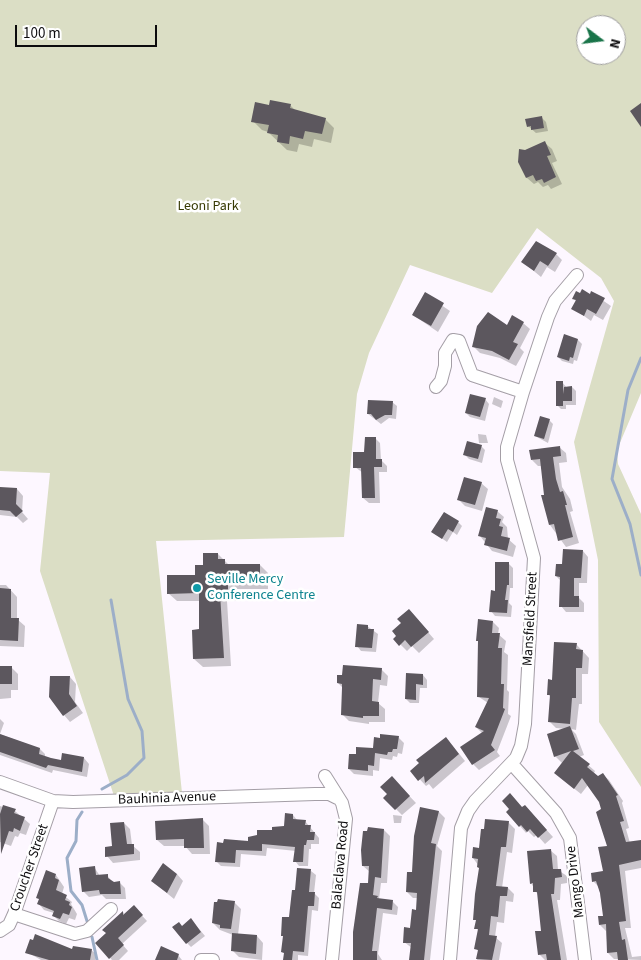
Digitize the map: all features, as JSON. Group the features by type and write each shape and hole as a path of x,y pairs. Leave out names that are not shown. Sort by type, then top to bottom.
{"street":[{"name":"Mansfield Street","path":"450,960 461,828 468,811 475,802 512,764 521,746 525,724 534,572 532,547 507,460 508,447 523,392 548,317 555,301 577,275"},
{"path":"436,387 441,381 445,366 445,353 453,340 459,340 472,375 523,392"},
{"name":"Mango Drive","path":"512,764 556,813 570,838 585,960"},
{"name":"Balaclava Road","path":"325,776 337,798 342,803 346,819 332,960"},
{"name":"Bauhinia Avenue","path":"0,782 53,801 315,794 329,794 337,798"},
{"name":"Croucher Street","path":"1,931 9,925 14,914 53,801"},
{"path":"14,914 76,934 88,931 111,909"},
{"path":"201,960 213,960"}],"green space":[{"name":"Leoni Park","path":"0,0 641,0 641,393 617,450 618,464 641,514 641,787 599,722 598,560 574,442 614,301 601,278 537,228 492,293 410,265 369,353 357,394 344,537 156,541 182,793 114,796 40,571 50,473 0,471"}],"building":[{"path":"270,100 291,104 290,108 326,118 322,134 305,131 303,139 290,136 289,144 277,142 278,135 267,133 269,125 251,122 255,102 269,105"},
{"path":"641,103 641,127 630,111"},
{"path":"542,116 544,128 531,130 531,126 527,127 525,119"},
{"path":"545,141 551,155 547,156 556,177 544,183 542,179 536,181 533,175 526,178 518,162 519,149 525,150"},
{"path":"536,241 557,253 548,266 540,261 534,271 521,262"},
{"path":"582,289 590,294 591,291 605,298 596,314 587,309 584,316 571,309 576,300 572,299 576,291 580,293"},
{"path":"425,292 444,303 431,326 412,315"},
{"path":"488,312 507,325 512,315 524,322 513,342 518,344 509,360 492,351 472,347 477,326"},
{"path":"564,334 578,339 573,358 570,357 569,361 557,357"},
{"path":"556,381 563,381 563,394 564,387 572,386 572,401 563,401 563,406 556,406"},
{"path":"470,394 486,398 480,417 465,413"},
{"path":"368,400 393,401 392,415 385,415 376,420 371,414 367,414"},
{"path":"540,416 550,419 544,439 534,436"},
{"path":"365,437 376,437 376,459 382,459 382,467 374,467 375,498 362,498 361,468 353,468 353,452 364,452"},
{"path":"467,441 482,445 478,459 463,455"},
{"path":"560,446 561,456 553,457 556,479 560,492 563,491 573,537 558,541 554,524 549,525 541,495 544,495 540,459 531,460 529,450"},
{"path":"464,477 482,482 475,505 457,500"},
{"path":"0,487 17,488 16,504 23,511 16,517 10,511 0,510"},
{"path":"486,507 498,510 496,518 501,519 499,526 503,527 501,536 510,538 507,551 484,545 486,538 478,536"},
{"path":"444,512 459,521 453,532 448,529 442,539 431,532"},
{"path":"563,549 583,550 581,578 574,578 574,596 579,596 579,607 559,607 560,577 555,576 556,564 562,564"},
{"name":"Seville Mercy Conference Centre","path":"203,553 218,553 218,559 225,559 225,564 260,564 260,581 228,582 228,593 220,593 224,658 193,659 192,630 199,629 199,593 167,594 167,575 195,575 195,565 203,565"},
{"path":"495,562 509,562 509,585 507,585 505,600 508,600 507,613 489,612 491,590 495,591"},
{"path":"0,588 11,589 11,618 19,618 18,641 0,640"},
{"path":"409,609 429,632 411,647 405,640 399,646 393,639 396,636 392,631 401,623 397,619"},
{"path":"478,619 493,621 492,633 500,633 498,648 502,648 501,684 504,684 503,708 505,709 491,745 495,750 472,765 460,747 484,731 475,727 489,698 477,697 478,641 476,641"},
{"path":"357,624 368,625 368,629 374,629 372,648 355,647"},
{"path":"554,642 577,643 576,649 583,650 582,668 576,668 576,698 572,698 570,724 548,722 550,695 547,695 548,679 552,680"},
{"path":"343,665 382,668 381,680 373,679 372,701 379,702 379,716 363,716 363,718 341,715 342,684 337,683 337,675 342,675"},
{"path":"0,666 12,666 12,684 0,684"},
{"path":"406,673 423,674 423,685 416,684 416,700 405,699"},
{"path":"50,676 70,676 69,694 77,706 63,716 49,697"},
{"path":"570,726 579,749 573,751 590,764 587,767 598,776 603,773 618,795 616,796 624,821 620,822 626,842 641,840 641,860 619,865 626,921 619,922 622,940 625,939 628,960 618,960 617,952 607,953 606,924 599,925 598,916 603,916 600,893 596,881 592,882 591,873 603,871 598,847 607,846 596,812 601,809 599,802 582,778 574,789 554,773 571,751 554,757 547,734"},
{"path":"0,734 40,748 39,754 51,758 61,760 62,753 84,757 82,772 48,765 46,768 0,752"},
{"path":"380,734 399,736 397,749 388,752 387,755 375,753 374,766 368,765 368,771 348,769 349,754 356,754 356,747 373,748 374,737 380,738"},
{"path":"446,737 459,754 425,783 424,776 418,781 410,771 419,763 416,760"},
{"path":"392,776 410,796 395,810 383,798 387,794 380,787"},
{"path":"510,793 522,807 525,805 547,830 538,838 530,829 527,832 521,825 519,827 506,812 509,809 502,801"},
{"path":"3,805 16,809 14,813 25,817 20,831 14,828 13,832 9,831 1,854 0,814"},
{"path":"420,807 439,811 431,843 436,844 424,960 409,960 411,943 403,943 404,927 410,928 412,909 416,910 417,893 406,892 407,872 412,872 414,836"},
{"path":"285,813 293,814 293,819 306,820 305,825 311,825 310,832 315,832 314,840 307,840 306,845 304,845 303,862 293,862 295,847 262,844 262,851 236,850 235,863 215,862 217,842 223,843 224,839 248,841 248,837 257,835 257,830 272,830 272,827 284,826"},
{"path":"203,818 204,848 184,848 184,839 156,840 155,821"},
{"path":"485,819 509,821 506,847 501,847 496,886 508,887 507,896 500,896 498,917 491,916 489,935 497,936 492,960 476,959 478,950 474,949 478,929 474,929 476,920 473,920 479,868 477,867 478,859 472,858 473,847 479,848 481,829 484,829"},
{"path":"124,822 127,844 134,844 134,854 105,857 105,847 112,846 110,823"},
{"path":"368,827 384,829 381,878 375,877 373,895 378,896 377,898 393,900 392,910 377,908 372,951 377,951 377,960 353,960 353,932 360,883 368,883 369,866 362,866 361,850 363,831 367,831"},
{"path":"551,849 553,869 561,869 562,877 555,878 554,894 551,894 561,960 547,960 546,954 538,955 535,931 541,931 537,892 533,892 533,883 530,884 527,851"},
{"path":"163,863 177,874 167,893 151,881"},
{"path":"95,866 96,875 108,874 108,878 114,882 120,881 121,894 100,894 99,890 82,892 79,868"},
{"path":"297,868 311,869 309,892 315,892 314,906 308,906 304,952 293,951 292,960 283,960 284,953 281,952 283,936 281,936 282,917 289,917 292,890 295,890"},
{"path":"46,870 56,874 55,878 59,880 56,890 67,895 65,900 70,902 69,905 72,907 69,915 63,913 60,919 52,916 54,911 37,904 39,899 36,898"},
{"path":"218,899 235,901 231,929 220,928 220,925 212,923 214,902 217,902"},
{"path":"134,905 143,915 118,938 124,945 109,959 95,943 106,933 102,930 123,911 123,915"},
{"path":"191,918 201,932 186,944 172,927 179,922 182,926"},
{"path":"232,933 257,935 256,954 231,951"},
{"path":"35,934 72,949 73,946 92,949 90,960 49,960 25,953 30,939 33,940"},
{"path":"161,946 179,954 177,960 155,960"}],"waterway":[{"path":"641,358 628,390 612,479 630,524 641,575"},
{"path":"102,789 127,775 144,758 142,731 128,699 111,600"},
{"path":"82,812 77,820 76,841 67,858 71,891 82,905 87,921"},
{"path":"92,937 97,960"}],"place":[{"name":"Seville Mercy Conference Centre","path":"197,588"}]}
